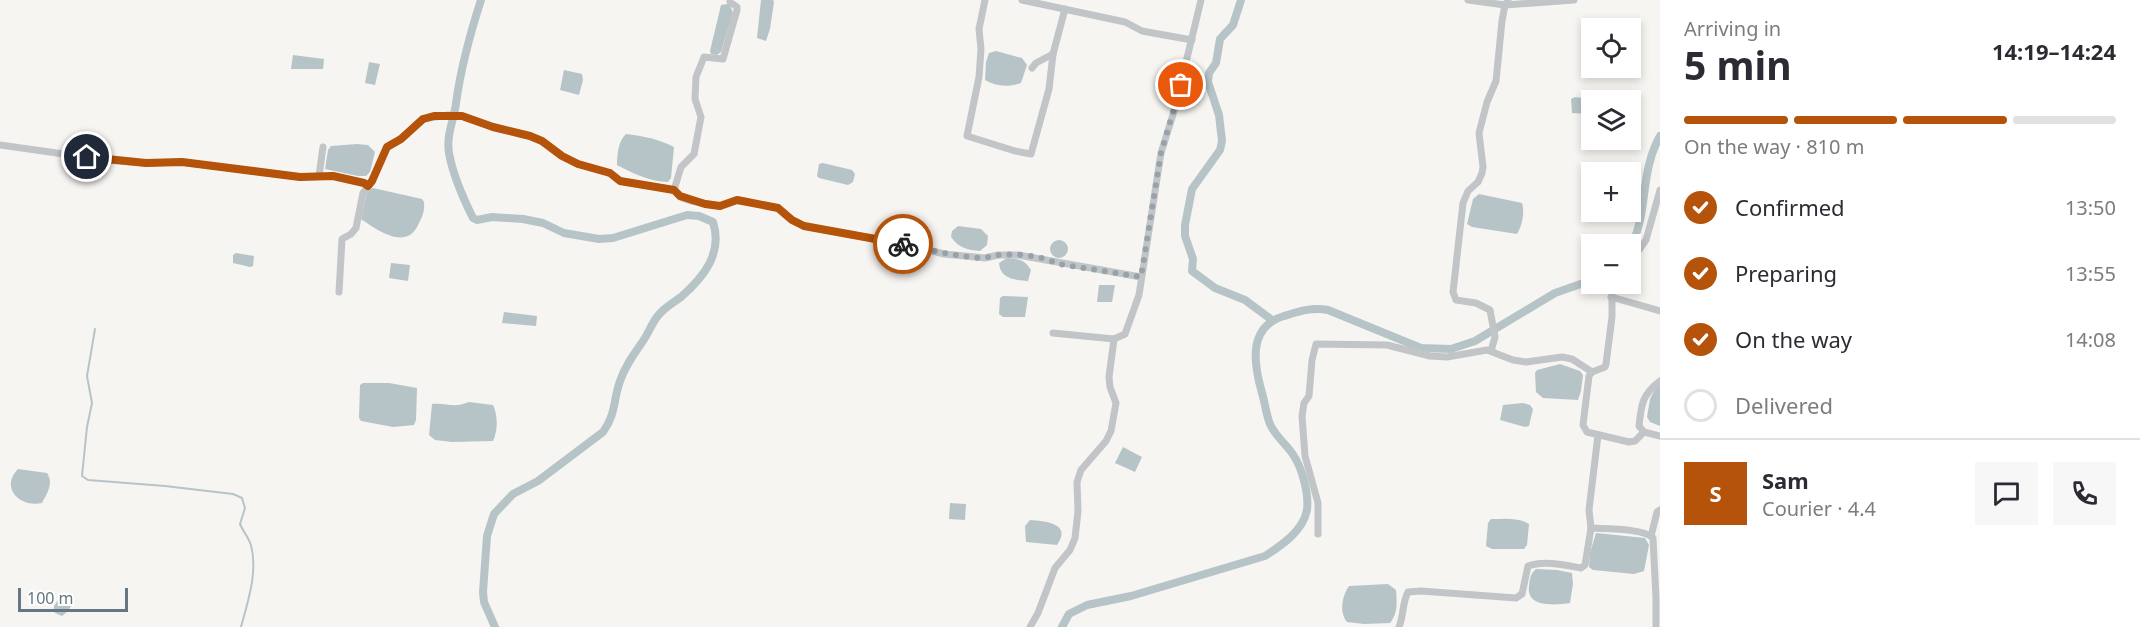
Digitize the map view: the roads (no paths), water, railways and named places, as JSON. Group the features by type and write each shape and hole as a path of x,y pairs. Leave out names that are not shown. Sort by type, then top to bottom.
{"street":[{"path":"674,190 681,167 694,154 696,145 701,117 695,99 696,77 704,57 723,58 737,10 730,0"},
{"path":"985,0 979,29 981,49 979,77 967,136 1015,152 1031,154 1049,88 1053,54 1065,9"},
{"path":"1022,0 1125,22 1136,29 1160,35 1192,40"},
{"path":"1053,333 1114,339 1125,334 1139,294 1161,153 1201,0"},
{"path":"1468,0 1506,2 1574,0"},
{"path":"1491,351 1495,337 1490,310 1476,303 1456,300 1453,292 1463,203 1468,191 1478,182 1483,167 1479,133 1487,102 1496,81 1506,2"},
{"path":"1032,68 1036,63 1053,54"},
{"path":"339,292 342,239 356,228 363,193 372,181 387,147 401,139 423,119 448,115 462,116 536,138 570,160 610,173 620,181 674,190 691,201 720,206 737,200 745,201 778,208 792,220 804,226 904,244 944,254 985,258 998,255 1018,255 1141,277"},
{"path":"0,145 106,160 146,163 182,162 300,177 333,176 368,186"},
{"path":"319,176 323,147"},
{"path":"1641,248 1646,240 1660,190"},
{"path":"1611,294 1612,317 1606,364 1605,367 1592,372 1589,376 1582,425 1587,432 1629,442 1635,441 1644,432"},
{"path":"1611,297 1660,311"},
{"path":"1030,627 1038,613 1055,568 1070,550 1075,538 1078,511 1077,482 1081,470 1106,441 1111,431 1116,403 1109,377 1114,339"},
{"path":"1318,534 1318,503 1305,456 1302,416 1304,403 1309,396 1312,360 1316,344 1387,345 1430,356 1447,357 1482,350 1526,362 1563,357 1572,359 1592,372"},
{"path":"1660,381 1649,389 1642,402 1639,426 1644,432 1660,436"},
{"path":"1399,627 1404,616 1404,600 1408,592 1516,598 1522,594 1528,566 1532,564 1542,563 1581,568 1585,565 1591,528 1589,510 1598,435"},
{"path":"1656,627 1654,544 1651,536 1657,512 1660,510"},
{"path":"1591,528 1640,532 1651,536"}],"waterway":[{"path":"481,0 463,64 449,140 453,170 473,218 477,220 492,217 523,219 543,223 564,233 599,239 613,238 687,215 699,216 713,222 715,233 713,254 704,273 681,297 659,314 627,365 620,381 610,419 603,432 538,481 513,494 494,514 487,536 483,592 484,602 495,627"},
{"path":"1241,0 1233,25 1220,39 1216,63 1209,73 1208,82 1219,115 1222,141 1220,150 1192,189 1185,236 1193,259 1192,271 1215,288 1245,300 1272,320"},
{"path":"1636,234 1649,164 1660,136"},
{"path":"1062,627 1069,614 1087,605 1131,596 1265,556 1285,542 1301,524 1307,510 1304,480 1296,459 1270,424 1257,371 1256,348 1264,329 1272,321 1306,310 1328,310 1421,348 1451,349 1475,341 1555,293 1581,284"},
{"path":"95,329 87,376 92,403 82,476 88,480 165,486 233,494 242,498 245,508 240,524 251,545 253,566 251,586 241,627"}]}
